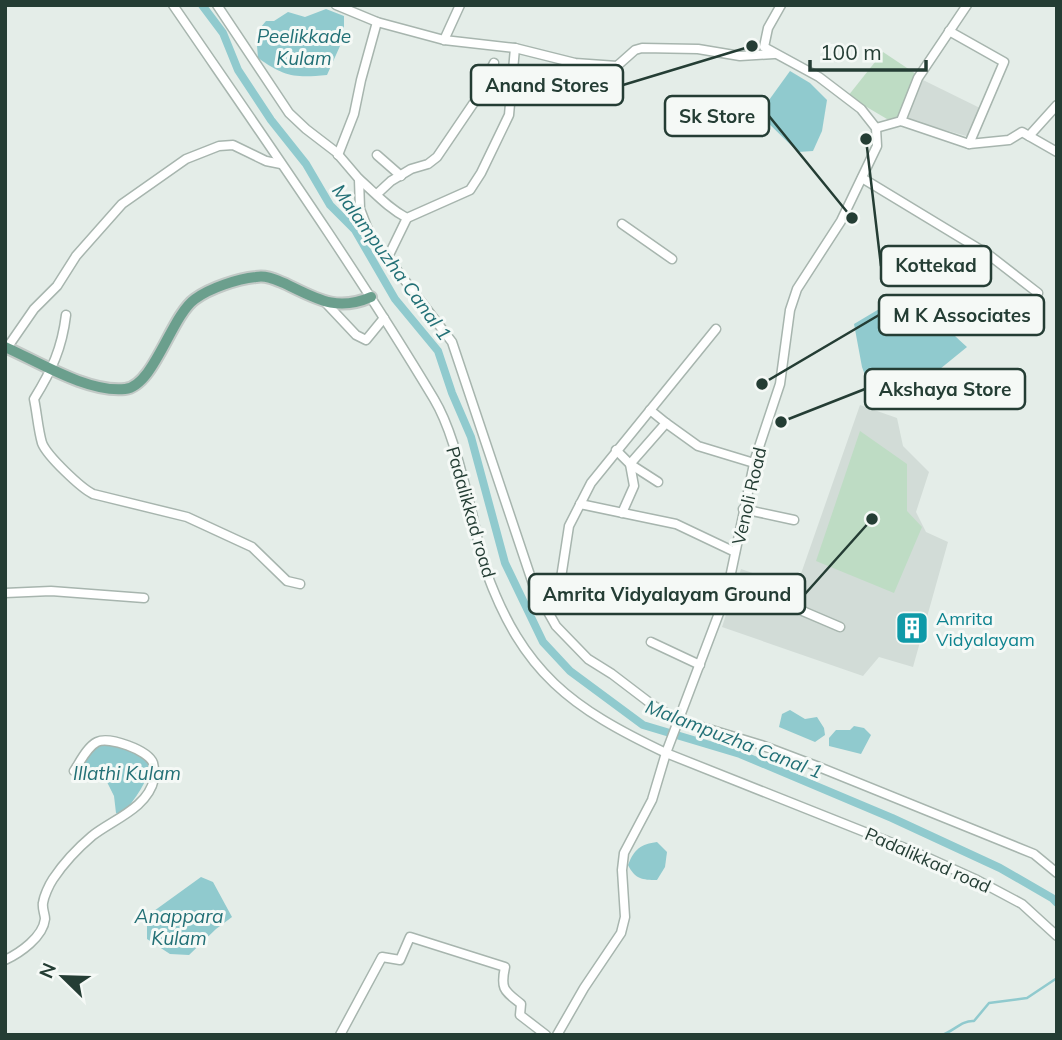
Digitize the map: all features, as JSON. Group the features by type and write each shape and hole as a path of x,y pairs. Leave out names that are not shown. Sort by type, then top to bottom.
{"main road":[{"path":"6,347 52,369 95,385 124,390 132,388 147,374 178,318 195,299 207,292 256,277 271,277 324,301 351,304 372,297"}],"street":[{"name":"Padalikkad road","path":"173,5 372,297 436,402 458,458 485,569 503,612 528,655 552,684 582,708 627,734 977,880 1022,904 1057,936"},
{"path":"217,5 289,113 338,155 392,210 407,218"},
{"path":"336,5 377,22 444,40 515,48 575,62 617,66 635,50 642,48 698,49 740,56 777,54"},
{"path":"444,40 460,5"},
{"path":"780,5 768,28 764,47 818,76 861,109 876,128 901,121 969,144 1009,140 1023,132 1057,152"},
{"path":"901,121 918,78 931,55 967,5"},
{"path":"338,155 354,114 377,22"},
{"path":"949,32 1004,62 969,144"},
{"path":"388,257 407,218 470,190 481,173 509,115 515,48"},
{"path":"377,194 401,176 438,157 475,101 494,63"},
{"path":"1029,136 1057,105"},
{"name":"Venoli Road","path":"557,1035 584,988 621,933 625,917 622,870 624,853 652,800 667,750 730,580 754,463 780,384 790,310 797,289 841,221 862,178 877,146 876,128"},
{"path":"6,347 34,309 57,286 76,256 122,204 186,159 219,146 233,145 266,161 281,164"},
{"path":"377,155 401,176"},
{"path":"862,178 989,255 1038,293"},
{"path":"359,179 360,209 370,235 452,342 534,587 556,626 588,659 654,706 679,720 761,745 1034,854 1057,873"},
{"path":"622,224 672,259"},
{"path":"324,301 355,335 366,340 384,318"},
{"path":"66,315 63,336 52,369 34,399 43,445 84,490 187,517 252,547 287,581 300,584"},
{"path":"561,578 569,526 591,482 716,329"},
{"path":"650,410 698,446 754,463"},
{"path":"622,513 634,486 631,464 666,423"},
{"path":"616,450 658,482"},
{"path":"580,504 676,524 735,552"},
{"path":"743,509 794,520"},
{"path":"730,580 840,627"},
{"path":"5,593 51,592 144,598"},
{"path":"651,642 700,664"},
{"path":"5,960 15,955 40,931 45,919 43,902 52,880 90,837 113,824 141,800 154,778 153,763 149,758 116,741 99,740 91,746 74,771"},
{"path":"340,1035 382,957 400,960 410,937 505,967 502,982 504,989 522,1004 520,1015 546,1035"}],"shaded area":[{"path":"923,80 982,109 970,137 905,119"},
{"path":"860,405 897,418 903,446 929,472 916,512 926,532 948,542 913,667 879,657 863,676 722,627 741,569 796,588"}],"green space":[{"path":"883,52 916,74 898,119 887,119 848,96"},
{"path":"860,431 907,464 907,511 922,527 894,593 816,561"}],"water":[{"name":"Peelikkade Kulam","path":"326,9 344,16 344,37 327,75 291,75 258,58 256,33 266,21 274,21 288,12 305,17"},
{"path":"790,71 810,83 827,100 822,131 813,151 798,152 759,114"},
{"path":"896,299 925,312 967,347 908,395 875,402 862,367 854,324"},
{"path":"790,710 805,719 817,717 825,735 815,742 779,727 782,714"},
{"path":"854,726 864,728 871,735 861,754 829,746 829,738 836,730 850,730"},
{"name":"Illathi Kulam","path":"99,742 120,746 151,759 145,782 122,815 116,813 114,796 107,782 90,780 91,775 82,769"},
{"path":"657,842 667,852 665,867 657,880 639,878 628,865 630,860 639,848"},
{"name":"Anappara Kulam","path":"201,877 213,882 232,917 189,955 170,954 147,939 147,916"}],"waterway":[{"name":"Malampuzha Canal 1","path":"202,5 223,33 238,70 271,120 306,164 330,205 355,230 395,299 438,351 471,437 505,563 543,642 570,671 643,725 740,754 892,818 1000,868 1057,903"},
{"path":"942,1035 966,1022 974,1021 989,1003 1027,998 1057,978"}],"place":[{"name":"Anand Stores","path":"752,46"},
{"name":"Kottekad","path":"866,139"},
{"name":"Sk Store","path":"852,218"},
{"name":"M K Associates","path":"762,384"},
{"name":"Akshaya Store","path":"781,422"},
{"name":"Amrita Vidyalayam Ground","path":"872,519"},
{"name":"Amrita Vidyalayam","path":"912,628"}]}
